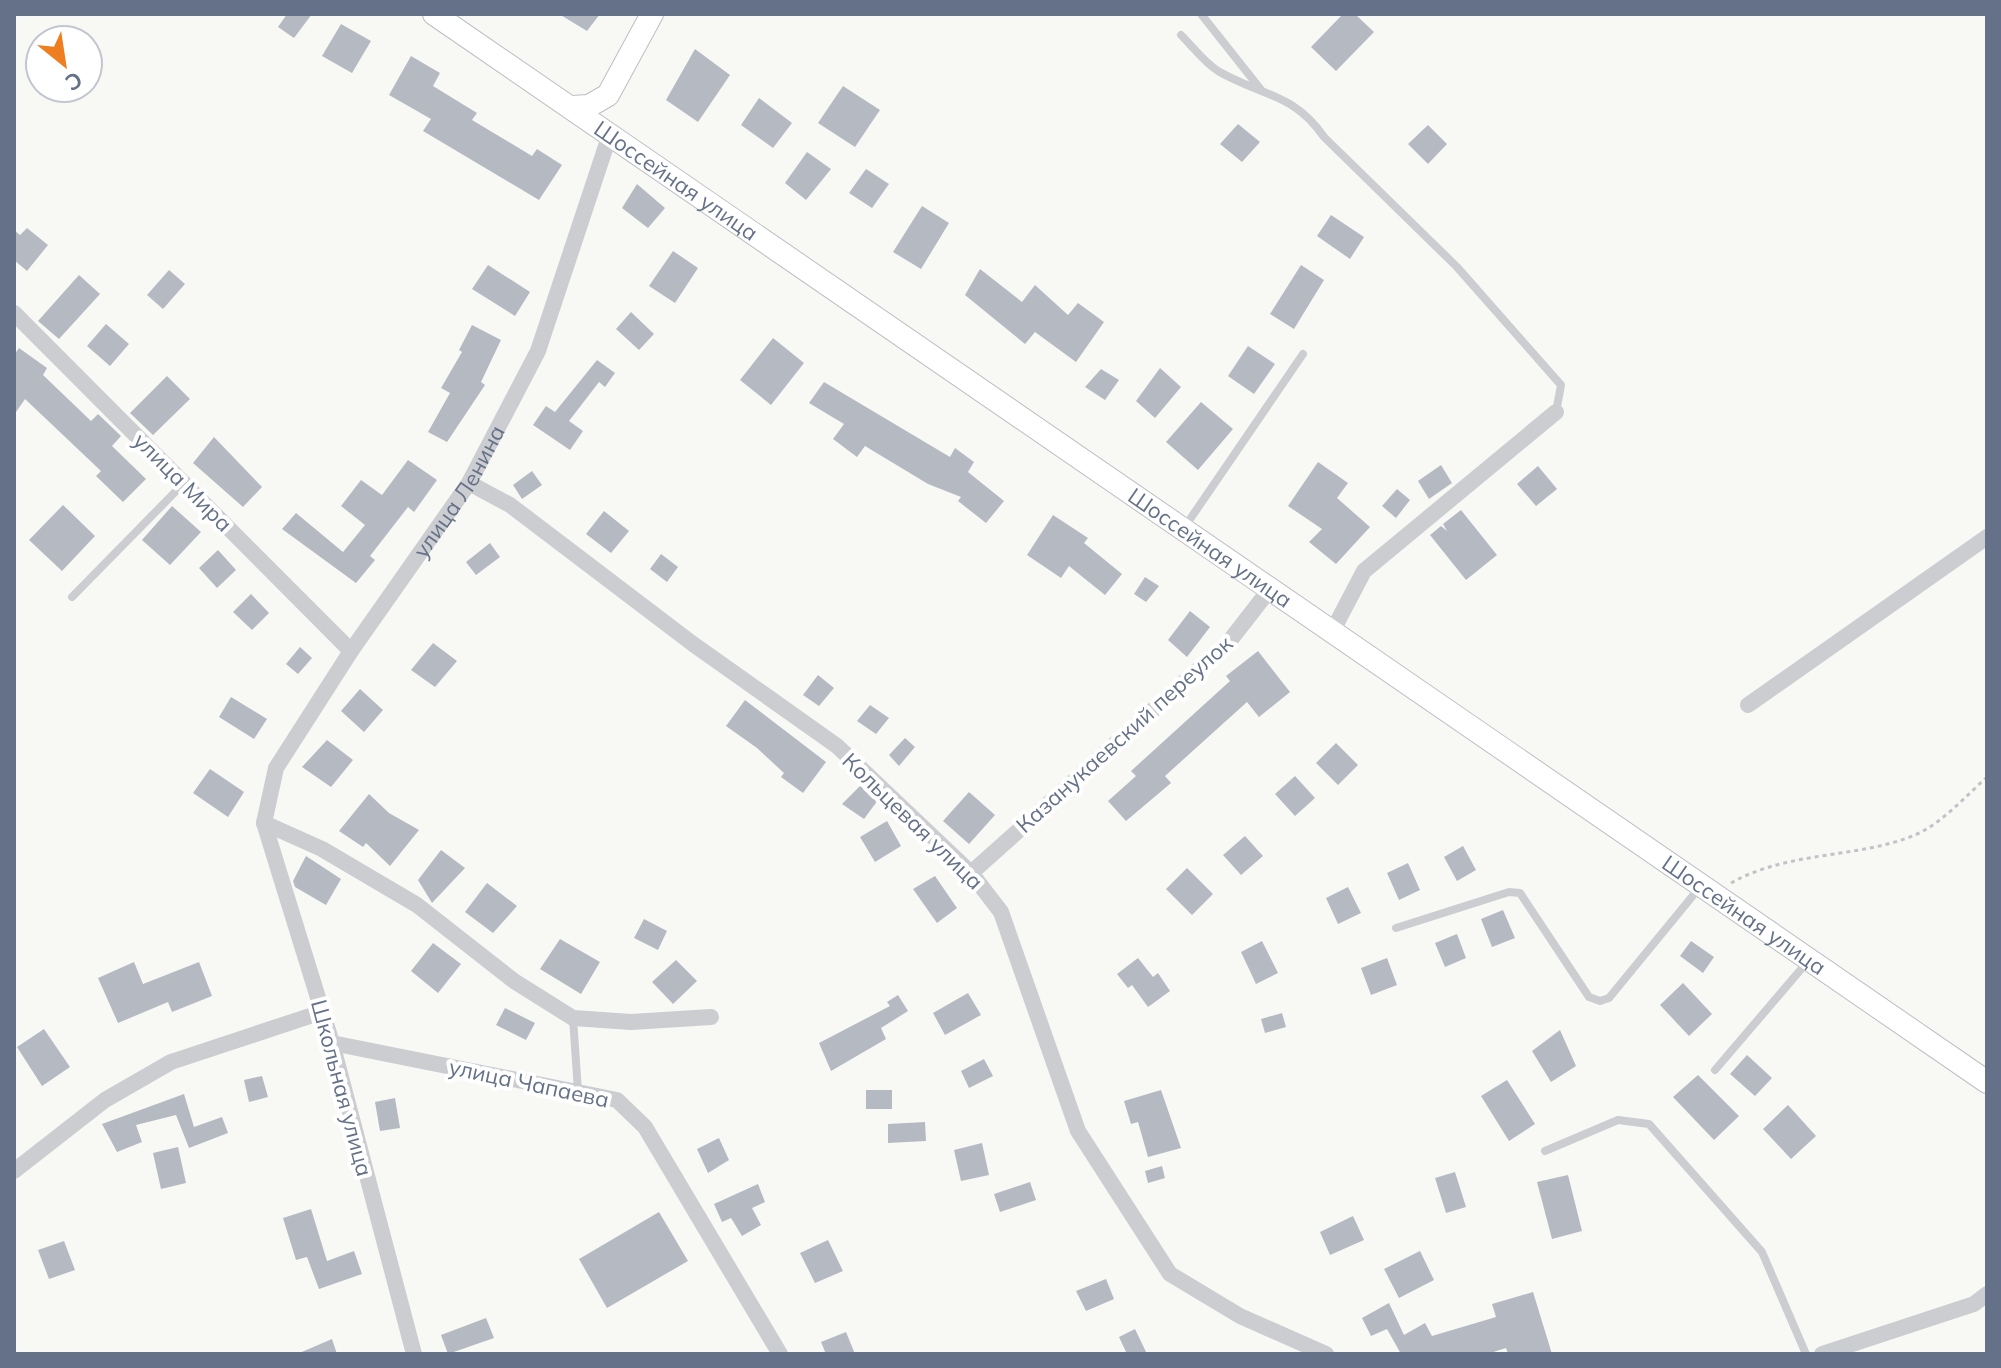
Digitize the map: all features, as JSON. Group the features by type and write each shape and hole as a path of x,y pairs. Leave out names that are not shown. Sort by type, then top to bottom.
{"street":[{"name":"Шоссейная улица","path":"434,14 1987,1082"},
{"path":"572,107 589,106 608,95 652,14"},
{"name":"улица Ленина","path":"264,823 276,768 351,651 469,483 538,351 610,134"},
{"name":"улица Мира","path":"14,313 351,651"},
{"path":"1332,632 1364,571 1556,412"},
{"name":"Кольцевая улица","path":"469,483 510,505 693,644 837,746 971,873 1001,912 1078,1131 1170,1274 1240,1316 1326,1354"},
{"path":"1748,705 1987,537"},
{"name":"Казанукаевский переулок","path":"971,873 1228,643 1270,589"},
{"path":"264,823 322,849 417,905 514,981 573,1018 631,1022 711,1017"},
{"name":"Школьная улица","path":"264,823 332,1043 414,1354"},
{"path":"14,1171 105,1100 171,1062 322,1012"},
{"name":"улица Чапаева","path":"332,1043 617,1100 645,1127 780,1354"},
{"path":"1822,1354 1974,1304 1987,1294"}],"lane":[{"path":"1201,14 1263,92"},
{"path":"1181,35 1215,69 1263,92 1288,100 1308,114 1324,137 1457,267 1561,385 1556,412"},
{"path":"1184,529 1303,354"},
{"path":"72,597 184,483"},
{"path":"1396,928 1509,892 1520,893 1589,997 1600,1001 1609,998 1708,888"},
{"path":"1715,1070 1809,959"},
{"path":"573,1018 578,1092"},
{"path":"1545,1151 1618,1120 1649,1124 1762,1252 1806,1354"}],"path":[{"path":"1708,888 1750,872 1828,852 1879,847 1918,834 1987,777"}],"building":[{"path":"287,14 312,14 294,38 278,27"},
{"path":"559,14 600,14 587,31"},
{"path":"1343,14 1355,14 1374,32 1336,71 1311,47"},
{"path":"341,24 371,41 352,73 322,56"},
{"path":"695,49 730,75 698,122 666,100"},
{"path":"411,56 440,73 433,86 477,113 472,120 532,156 537,149 562,165 539,200 423,131 431,119 389,95"},
{"path":"843,86 880,110 855,147 818,123"},
{"path":"759,98 792,123 773,148 741,125"},
{"path":"1238,124 1260,142 1242,162 1220,144"},
{"path":"1428,125 1447,144 1428,164 1408,144"},
{"path":"807,152 831,169 806,200 785,183"},
{"path":"866,169 889,184 872,208 849,193"},
{"path":"637,184 665,208 648,228 622,208"},
{"path":"922,206 949,223 921,269 893,252"},
{"path":"1331,215 1364,237 1350,259 1317,236"},
{"path":"27,228 48,245 27,271 14,260 14,230 20,235"},
{"path":"673,251 698,268 675,303 649,286"},
{"path":"488,265 530,292 515,316 472,289"},
{"path":"1301,265 1324,280 1294,329 1270,314"},
{"path":"980,269 1022,302 1035,285 1068,315 1078,303 1104,322 1076,362 1035,332 1025,344 965,295"},
{"path":"169,270 185,284 163,309 147,295"},
{"path":"79,275 100,294 59,339 38,321"},
{"path":"631,312 654,334 639,350 616,329"},
{"path":"106,324 129,344 110,366 87,346"},
{"path":"472,325 501,340 481,382 485,385 447,442 428,432 450,393 441,388 462,352 459,350"},
{"path":"773,338 804,363 771,405 740,380"},
{"path":"1248,346 1275,364 1254,394 1228,376"},
{"path":"19,348 47,368 43,375 91,421 98,414 121,436 112,446 146,479 123,502 96,476 101,471 25,399 14,415 14,355"},
{"path":"597,360 615,373 605,387 599,382 569,421 583,431 570,450 533,425 546,406 555,412"},
{"path":"1160,368 1181,387 1155,418 1136,401"},
{"path":"1101,369 1119,380 1105,400 1085,387"},
{"path":"167,376 190,399 153,435 130,413"},
{"path":"824,382 950,457 955,448 974,462 968,472 1004,501 986,523 958,501 961,497 928,484 865,446 857,457 833,439 844,424 809,403"},
{"path":"1201,402 1233,429 1198,470 1166,442"},
{"path":"214,437 262,487 243,507 193,463"},
{"path":"408,460 437,480 414,512 408,507 370,556 375,560 356,583 282,529 296,513 343,552 365,525 341,506 361,480 382,495"},
{"path":"1318,462 1348,483 1337,498 1370,527 1336,564 1309,542 1322,529 1288,506"},
{"path":"1441,465 1452,483 1429,499 1418,481"},
{"path":"1538,466 1557,489 1536,506 1517,484"},
{"path":"532,471 542,485 522,499 513,485"},
{"path":"1397,489 1410,500 1396,518 1382,506"},
{"path":"63,505 95,536 62,571 29,540"},
{"path":"172,506 201,532 170,565 142,540"},
{"path":"1461,510 1497,555 1466,580 1430,535 1441,526 1447,531 1443,524"},
{"path":"604,511 629,531 611,553 586,534"},
{"path":"1053,515 1088,538 1084,543 1122,574 1105,595 1069,566 1061,578 1027,555"},
{"path":"490,543 500,557 476,575 466,562"},
{"path":"218,550 236,570 217,588 199,568"},
{"path":"661,554 678,567 667,582 650,569"},
{"path":"1145,577 1159,586 1146,602 1134,594"},
{"path":"251,594 269,613 252,630 233,612"},
{"path":"1190,611 1210,627 1187,657 1168,640"},
{"path":"433,643 457,661 435,687 411,670"},
{"path":"300,647 312,658 298,674 286,664"},
{"path":"1258,651 1290,692 1259,717 1247,702 1165,776 1171,783 1126,821 1108,801 1136,776 1131,771 1230,681 1226,676"},
{"path":"818,675 834,688 819,706 803,695"},
{"path":"360,689 383,710 364,732 341,711"},
{"path":"231,697 267,719 254,739 219,717"},
{"path":"745,700 826,762 803,793 781,777 784,773 757,748 726,726"},
{"path":"870,705 889,718 876,734 857,721"},
{"path":"905,738 915,747 899,766 889,755"},
{"path":"327,740 353,760 331,787 302,767"},
{"path":"1336,743 1358,765 1338,785 1316,763"},
{"path":"210,769 244,792 228,817 193,793"},
{"path":"1295,776 1315,798 1295,816 1275,794"},
{"path":"860,786 878,800 864,819 842,804"},
{"path":"969,792 995,815 969,844 943,821"},
{"path":"369,794 389,813 419,830 390,866 366,843 363,847 339,831"},
{"path":"887,821 901,846 875,862 860,837"},
{"path":"1245,836 1263,856 1241,875 1223,855"},
{"path":"1463,846 1476,870 1457,881 1444,857"},
{"path":"441,850 465,868 432,903 418,880"},
{"path":"306,856 341,879 326,905 295,887 293,881"},
{"path":"1408,863 1420,890 1399,900 1387,873"},
{"path":"1187,868 1213,894 1192,915 1166,889"},
{"path":"935,876 957,908 937,923 913,889"},
{"path":"487,883 517,906 493,933 465,912"},
{"path":"1348,887 1361,913 1338,924 1326,898"},
{"path":"1503,910 1515,938 1492,947 1481,919"},
{"path":"644,919 667,931 658,950 634,938"},
{"path":"1457,934 1466,958 1445,967 1435,943"},
{"path":"560,939 600,962 581,994 540,969"},
{"path":"1262,941 1278,973 1256,984 1241,952"},
{"path":"1691,941 1714,957 1703,973 1680,956"},
{"path":"433,943 461,964 438,993 411,971"},
{"path":"1138,958 1153,977 1158,973 1170,991 1148,1007 1132,985 1128,988 1117,974"},
{"path":"1387,958 1397,985 1371,995 1361,968"},
{"path":"676,960 697,981 673,1004 652,982"},
{"path":"134,962 143,984 199,962 212,996 172,1012 168,1002 118,1023 98,978"},
{"path":"1683,983 1712,1014 1689,1036 1660,1005"},
{"path":"968,993 981,1015 945,1035 933,1013"},
{"path":"898,995 908,1011 881,1028 886,1039 831,1071 819,1043 890,1006 887,1002"},
{"path":"505,1008 535,1023 526,1040 496,1025"},
{"path":"1282,1013 1286,1027 1265,1033 1261,1019"},
{"path":"44,1029 70,1067 42,1086 17,1047"},
{"path":"1560,1030 1576,1066 1551,1082 1532,1051"},
{"path":"1747,1055 1772,1078 1755,1096 1730,1074"},
{"path":"984,1059 993,1076 969,1088 961,1071"},
{"path":"1698,1075 1739,1116 1714,1140 1673,1097"},
{"path":"262,1076 268,1097 249,1102 244,1080"},
{"path":"1507,1080 1535,1124 1509,1141 1481,1096"},
{"path":"866,1090 892,1090 892,1109 866,1109"},
{"path":"1161,1090 1181,1148 1148,1157 1138,1122 1131,1124 1124,1101"},
{"path":"184,1094 194,1127 222,1117 228,1133 189,1148 176,1115 136,1125 142,1142 117,1152 102,1124"},
{"path":"395,1098 400,1128 380,1131 375,1102"},
{"path":"1788,1105 1816,1136 1791,1159 1763,1129"},
{"path":"925,1122 926,1141 888,1143 888,1124"},
{"path":"719,1138 729,1160 708,1173 697,1149"},
{"path":"982,1143 989,1175 961,1181 954,1150"},
{"path":"178,1147 186,1183 161,1189 153,1153"},
{"path":"1162,1166 1165,1178 1148,1183 1145,1171"},
{"path":"1455,1172 1466,1207 1446,1213 1435,1178"},
{"path":"1568,1175 1582,1231 1552,1239 1537,1182"},
{"path":"1030,1182 1036,1200 1000,1212 994,1194"},
{"path":"758,1184 765,1202 752,1208 761,1225 742,1236 731,1218 722,1222 714,1204"},
{"path":"311,1209 327,1261 354,1251 362,1274 319,1289 307,1257 296,1260 283,1218"},
{"path":"659,1212 688,1261 607,1308 579,1259"},
{"path":"1353,1216 1364,1240 1330,1255 1320,1232"},
{"path":"828,1240 843,1271 815,1283 800,1253"},
{"path":"64,1241 75,1270 49,1279 38,1250"},
{"path":"1420,1251 1434,1280 1399,1298 1384,1269"},
{"path":"1106,1279 1114,1299 1086,1311 1076,1291"},
{"path":"1533,1292 1552,1354 1508,1354 1506,1348 1487,1354 1401,1354 1387,1329 1371,1336 1362,1318 1389,1303 1404,1335 1425,1323 1432,1336 1496,1317 1492,1304"},
{"path":"486,1318 494,1338 448,1354 441,1335"},
{"path":"1135,1329 1147,1354 1127,1354 1119,1337"},
{"path":"846,1332 855,1354 826,1354 821,1342"},
{"path":"332,1339 337,1354 297,1354"}]}
